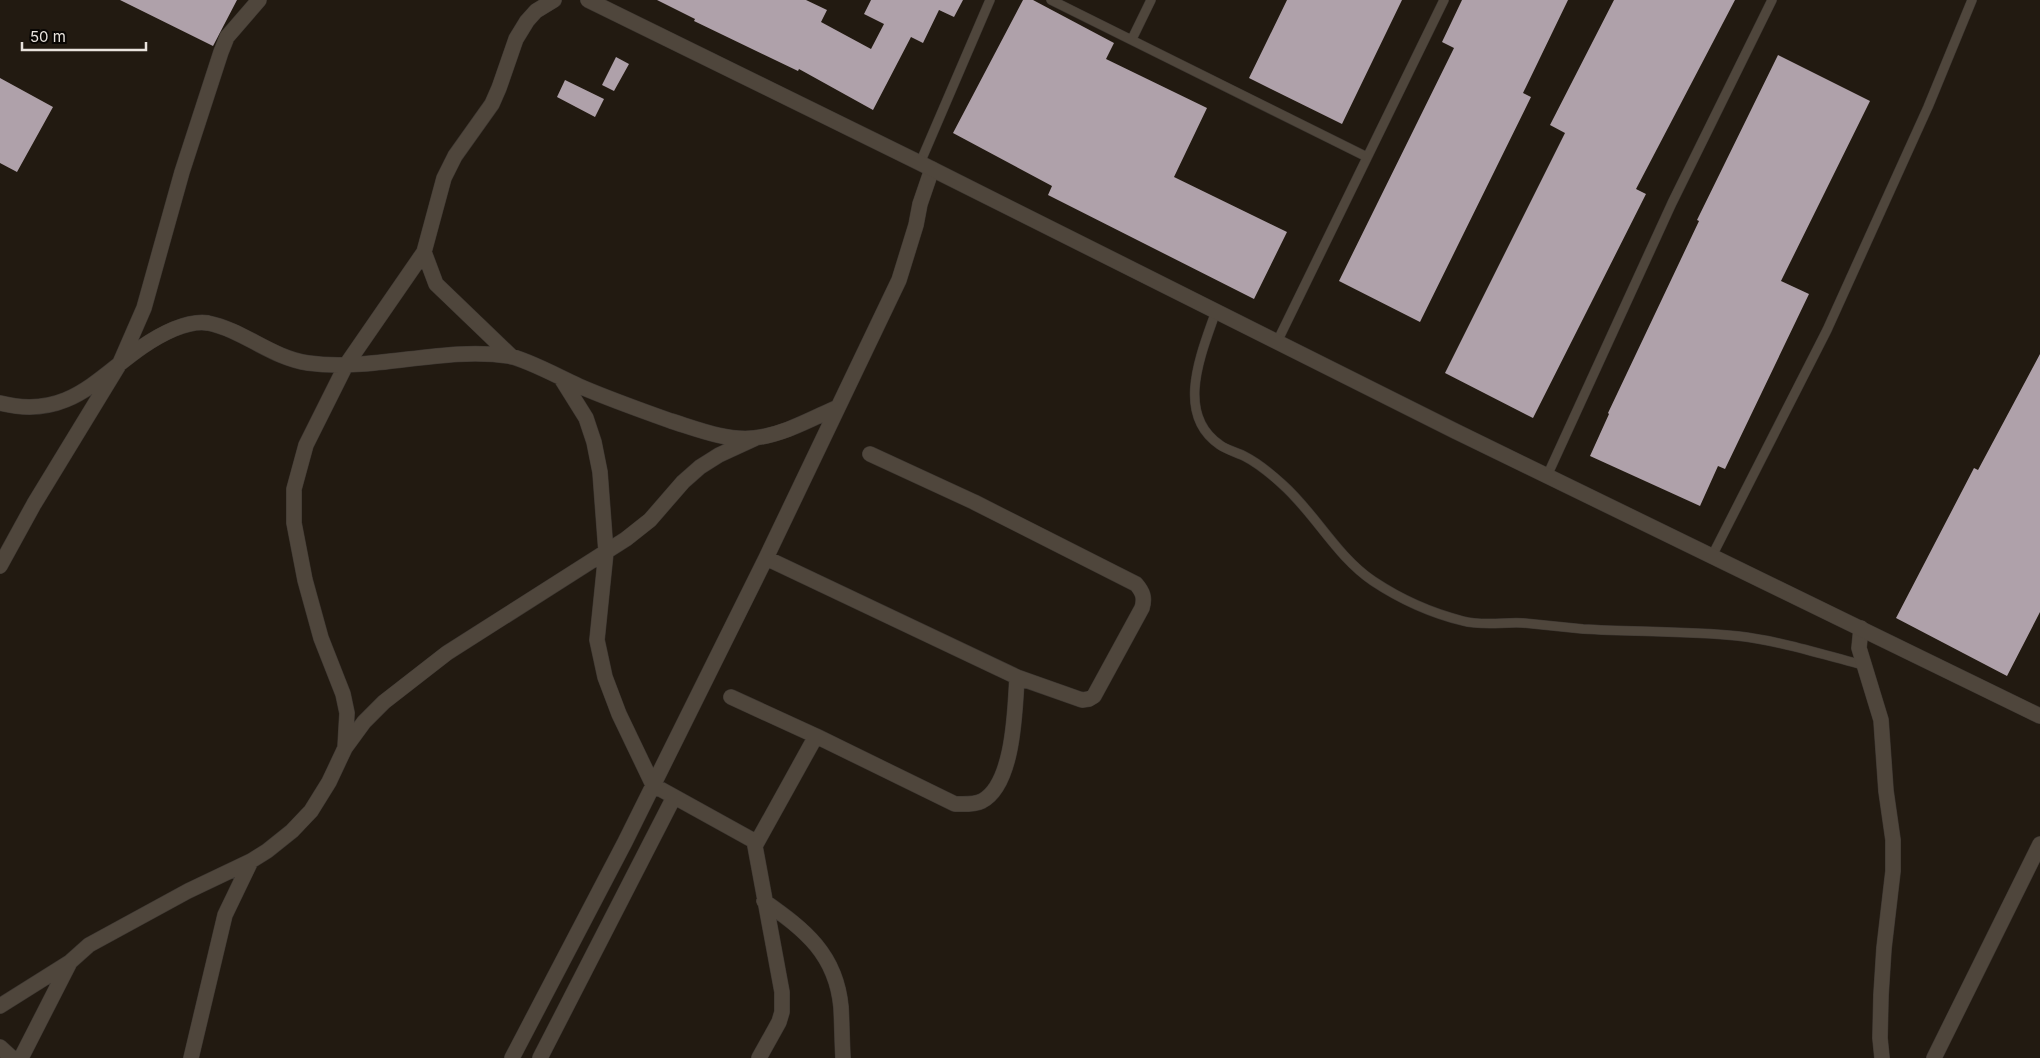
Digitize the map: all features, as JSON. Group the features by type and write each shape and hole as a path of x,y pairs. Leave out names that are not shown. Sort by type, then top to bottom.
{"street":[{"path":"0,566 34,504 120,363 144,308 182,172 221,52 227,37 259,0"},
{"path":"345,748 348,713 343,694 321,638 304,580 294,523 294,489 306,445 346,365 424,252 444,178 454,156 492,104 516,39 526,21 536,11 554,0"},
{"path":"588,0 926,166 1547,476 2040,716"},
{"path":"512,1058 766,558 898,280 916,225 926,166"},
{"path":"424,252 436,284 512,357"},
{"path":"0,403 37,408 55,405 73,397 158,336 186,324 208,323 289,358 308,363 346,365 480,354 512,357 614,402 707,433 744,439 756,438"},
{"path":"561,378 586,418 594,442 600,472 606,552 597,640 605,677 619,714 652,785 756,842"},
{"path":"0,1006 70,962 98,939 188,891 251,861 292,831 310,811 329,782 345,748 364,722 384,702 447,653 626,539 650,520 682,482 700,466 756,438 788,429 838,407"},
{"path":"766,558 1018,677 1082,700 1094,696 1142,608 1144,600 1142,591 1136,584 974,502 870,454"},
{"path":"1861,628 1859,648 1881,720 1892,840 1893,871 1881,995 1880,1038 1882,1058"},
{"path":"731,697 955,804 969,804 981,802 991,794 998,782 1013,736 1018,677"},
{"path":"759,1058 779,1022 782,1012 782,992 755,852 756,842 816,736"},
{"path":"540,1058 674,797"},
{"path":"1934,1058 2040,844"},
{"path":"191,1058 226,915 251,861"},
{"path":"764,901 796,924 816,944 834,974 841,1006 843,1058"},
{"path":"21,1058 70,962"},
{"path":"0,1047 12,1058"}],"lane":[{"path":"926,166 990,0"},
{"path":"1050,0 1367,157"},
{"path":"1132,39 1151,0"},
{"path":"1277,342 1444,0"},
{"path":"1547,476 1672,203 1772,0"},
{"path":"1712,556 1827,330 1928,107 1972,0"},
{"path":"1216,311 1196,376 1194,401 1198,418 1207,435 1221,446 1244,456 1269,472 1311,514 1352,563 1372,580 1400,597 1428,610 1466,622 1522,623 1583,629 1660,631 1739,637 1773,642 1863,665"}],"building":[{"path":"120,0 237,0 213,46"},
{"path":"657,0 806,0 827,10 821,22 871,49 884,24 864,14 871,0 963,0 954,17 939,10 923,43 911,37 873,110 799,69 798,71 694,21 695,19"},
{"path":"1023,0 1033,0 1114,43 1106,59 1207,108 1174,177 1287,232 1254,299 1048,195 1052,186 953,133"},
{"path":"1287,0 1402,0 1342,124 1249,78"},
{"path":"1462,0 1568,0 1523,93 1531,97 1420,322 1339,281 1454,48 1442,42"},
{"path":"1614,0 1735,0 1636,189 1646,194 1533,418 1445,373 1565,133 1550,125"},
{"path":"1778,55 1870,101 1781,281 1809,294 1725,469 1718,466 1700,506 1590,456 1608,413 1699,221 1697,220"},
{"path":"616,57 629,64 614,91 602,85"},
{"path":"0,78 53,107 17,172 0,163"},
{"path":"565,80 604,99 595,117 557,97"},
{"path":"2040,354 2040,612 2007,676 1896,618 1974,468 1978,470"}]}
